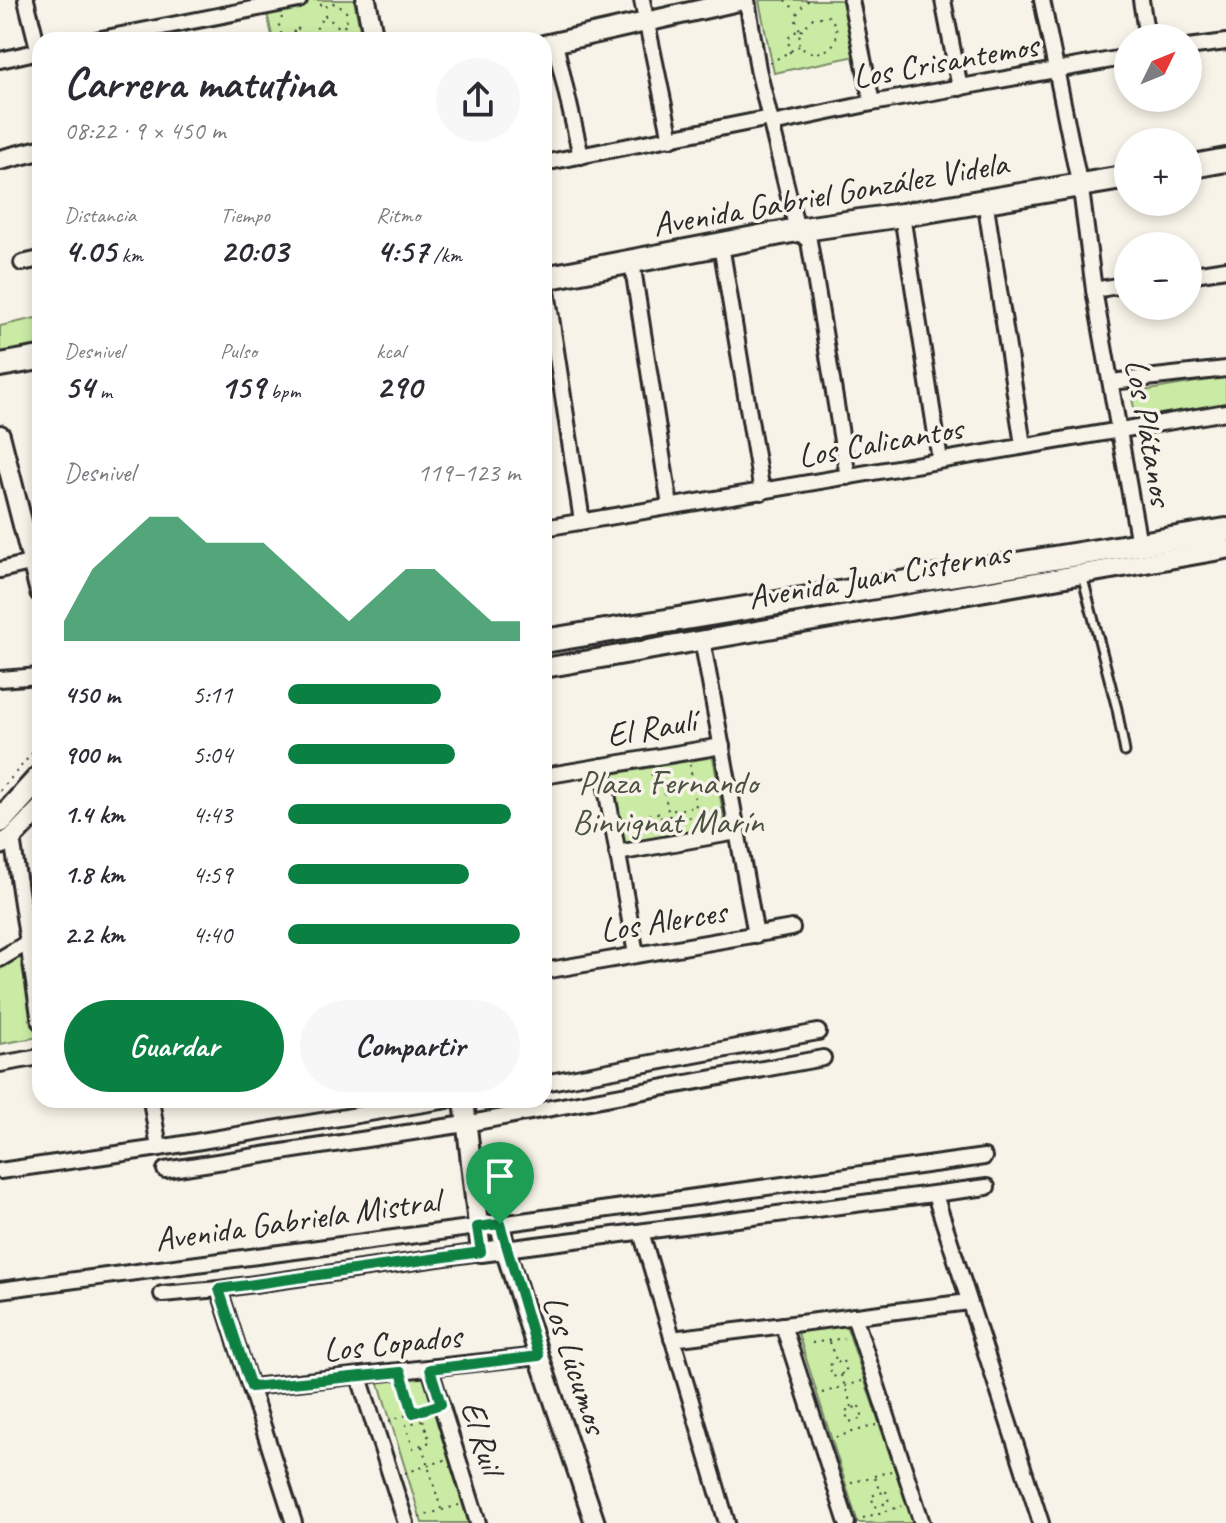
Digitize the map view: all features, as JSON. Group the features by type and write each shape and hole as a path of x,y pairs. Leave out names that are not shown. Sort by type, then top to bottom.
{"main road":[{"path":"1202,166 1225,164"},
{"name":"Avenida Gabriel González Videla","path":"552,277 797,230 1114,179"},
{"path":"0,365 32,359"},
{"name":"Avenida Juan Cisternas","path":"552,640 1226,530"},
{"path":"4,835 32,790"}],"street":[{"path":"26,0 34,32"},
{"path":"137,32 299,0"},
{"path":"366,0 372,32"},
{"path":"642,0 671,139"},
{"path":"851,0 872,103"},
{"path":"943,0 960,88"},
{"name":"Los Plátanos","path":"1042,0 1080,185 1094,290 1139,544"},
{"path":"1141,0 1145,24"},
{"path":"552,44 735,1 758,69 797,230 809,241 848,477"},
{"path":"1202,45 1226,42"},
{"path":"552,51 581,156"},
{"path":"0,60 32,54"},
{"name":"Los Crisantemos","path":"552,161 1114,59"},
{"path":"0,160 32,152"},
{"path":"985,200 1023,445"},
{"path":"902,215 940,460"},
{"path":"721,245 762,492"},
{"path":"22,263 32,261"},
{"path":"632,262 670,506"},
{"path":"1202,273 1226,269"},
{"path":"1094,290 1114,286"},
{"path":"552,324 582,521"},
{"path":"1111,382 1226,369"},
{"name":"Los Calicantos","path":"552,527 1226,412"},
{"path":"0,435 5,473 32,548"},
{"name":"Avenida Juan Cisternas","path":"552,667 1226,549"},
{"path":"0,570 32,560"},
{"path":"702,639 756,935"},
{"path":"0,679 32,677"},
{"name":"El Raulí","path":"552,775 722,746"},
{"path":"602,766 636,954"},
{"path":"32,815 4,835 32,973"},
{"path":"617,853 737,832"},
{"name":"Los Alerces","path":"552,970 792,928"},
{"path":"0,959 27,943"},
{"path":"552,1082 818,1032"},
{"path":"0,1064 32,1058"},
{"path":"552,1108 823,1058"},
{"path":"152,1108 159,1148"},
{"path":"0,1171 400,1108"},
{"path":"464,1108 481,1252"},
{"path":"165,1170 552,1108"},
{"name":"Avenida Gabriela Mistral","path":"0,1290 984,1157"},
{"name":"Avenida Gabriela Mistral","path":"162,1294 987,1187"},
{"path":"935,1195 1041,1523"},
{"name":"Los Lúcumos","path":"500,1224 505,1249 595,1523"},
{"path":"641,1232 727,1523"},
{"path":"219,1289 294,1523"},
{"path":"672,1339 969,1302"},
{"path":"854,1316 922,1523"},
{"path":"783,1325 836,1488 854,1521"},
{"name":"Los Copados","path":"251,1387 539,1356"},
{"name":"El Ruil","path":"430,1369 478,1523"},
{"path":"359,1377 406,1522"}],"lane":[{"path":"1082,573 1125,752"}],"path":[{"path":"315,32 324,15 340,28 347,25 346,10 333,3 323,8 322,0"},
{"path":"785,0 797,10"},
{"path":"790,53 788,38 800,30 813,18 828,16 836,26 837,35 833,46 823,52 806,51 800,45 800,30 795,17 797,10 809,0"},
{"path":"282,32 280,21 289,13"},
{"path":"758,69 800,45"},
{"path":"633,761 660,780 668,811 696,807 688,752"},
{"path":"0,791 32,753"},
{"path":"679,809 680,818"},
{"path":"612,821 658,813 659,818 680,818 733,810"},
{"path":"812,1343 845,1338"},
{"path":"829,1341 837,1363"},
{"path":"843,1361 847,1372 841,1374 833,1377 829,1365 843,1361"},
{"path":"401,1372 413,1413"},
{"path":"841,1374 852,1409"},
{"path":"807,1398 874,1377"},
{"path":"375,1426 441,1404"},
{"path":"859,1406 863,1418 856,1420 849,1422 845,1411 859,1406"},
{"path":"423,1420 430,1442 422,1445 413,1448 406,1425 423,1420"},
{"path":"856,1420 859,1430"},
{"path":"821,1442 888,1421"},
{"path":"422,1445 441,1510"},
{"path":"391,1477 457,1456"},
{"path":"836,1488 904,1467"},
{"path":"874,1476 880,1493"},
{"path":"886,1491 889,1502 883,1504 875,1507 871,1496 886,1491"},
{"path":"406,1522 471,1501"},
{"path":"854,1521 915,1502"},
{"path":"883,1504 885,1511"}],"green space":[{"path":"306,0 354,0 360,32 271,32 267,13 306,4"},
{"path":"845,0 856,56 774,73 759,1"},
{"path":"32,319 32,347 0,353 0,326"},
{"path":"1226,377 1226,406 1137,423 1131,393"},
{"name":"Plaza Fernando Binvignat Marín","path":"713,757 726,829 624,847 611,774"},
{"path":"20,948 32,1004 32,1038 0,1044 0,958"},
{"path":"846,1325 913,1523 858,1523 797,1330"},
{"path":"425,1374 471,1523 422,1523 378,1380"}],"route":[{"path":"500,1224 539,1356 430,1369 441,1404 413,1413 401,1372 251,1387 219,1289 481,1252 477,1227 500,1224"}]}
